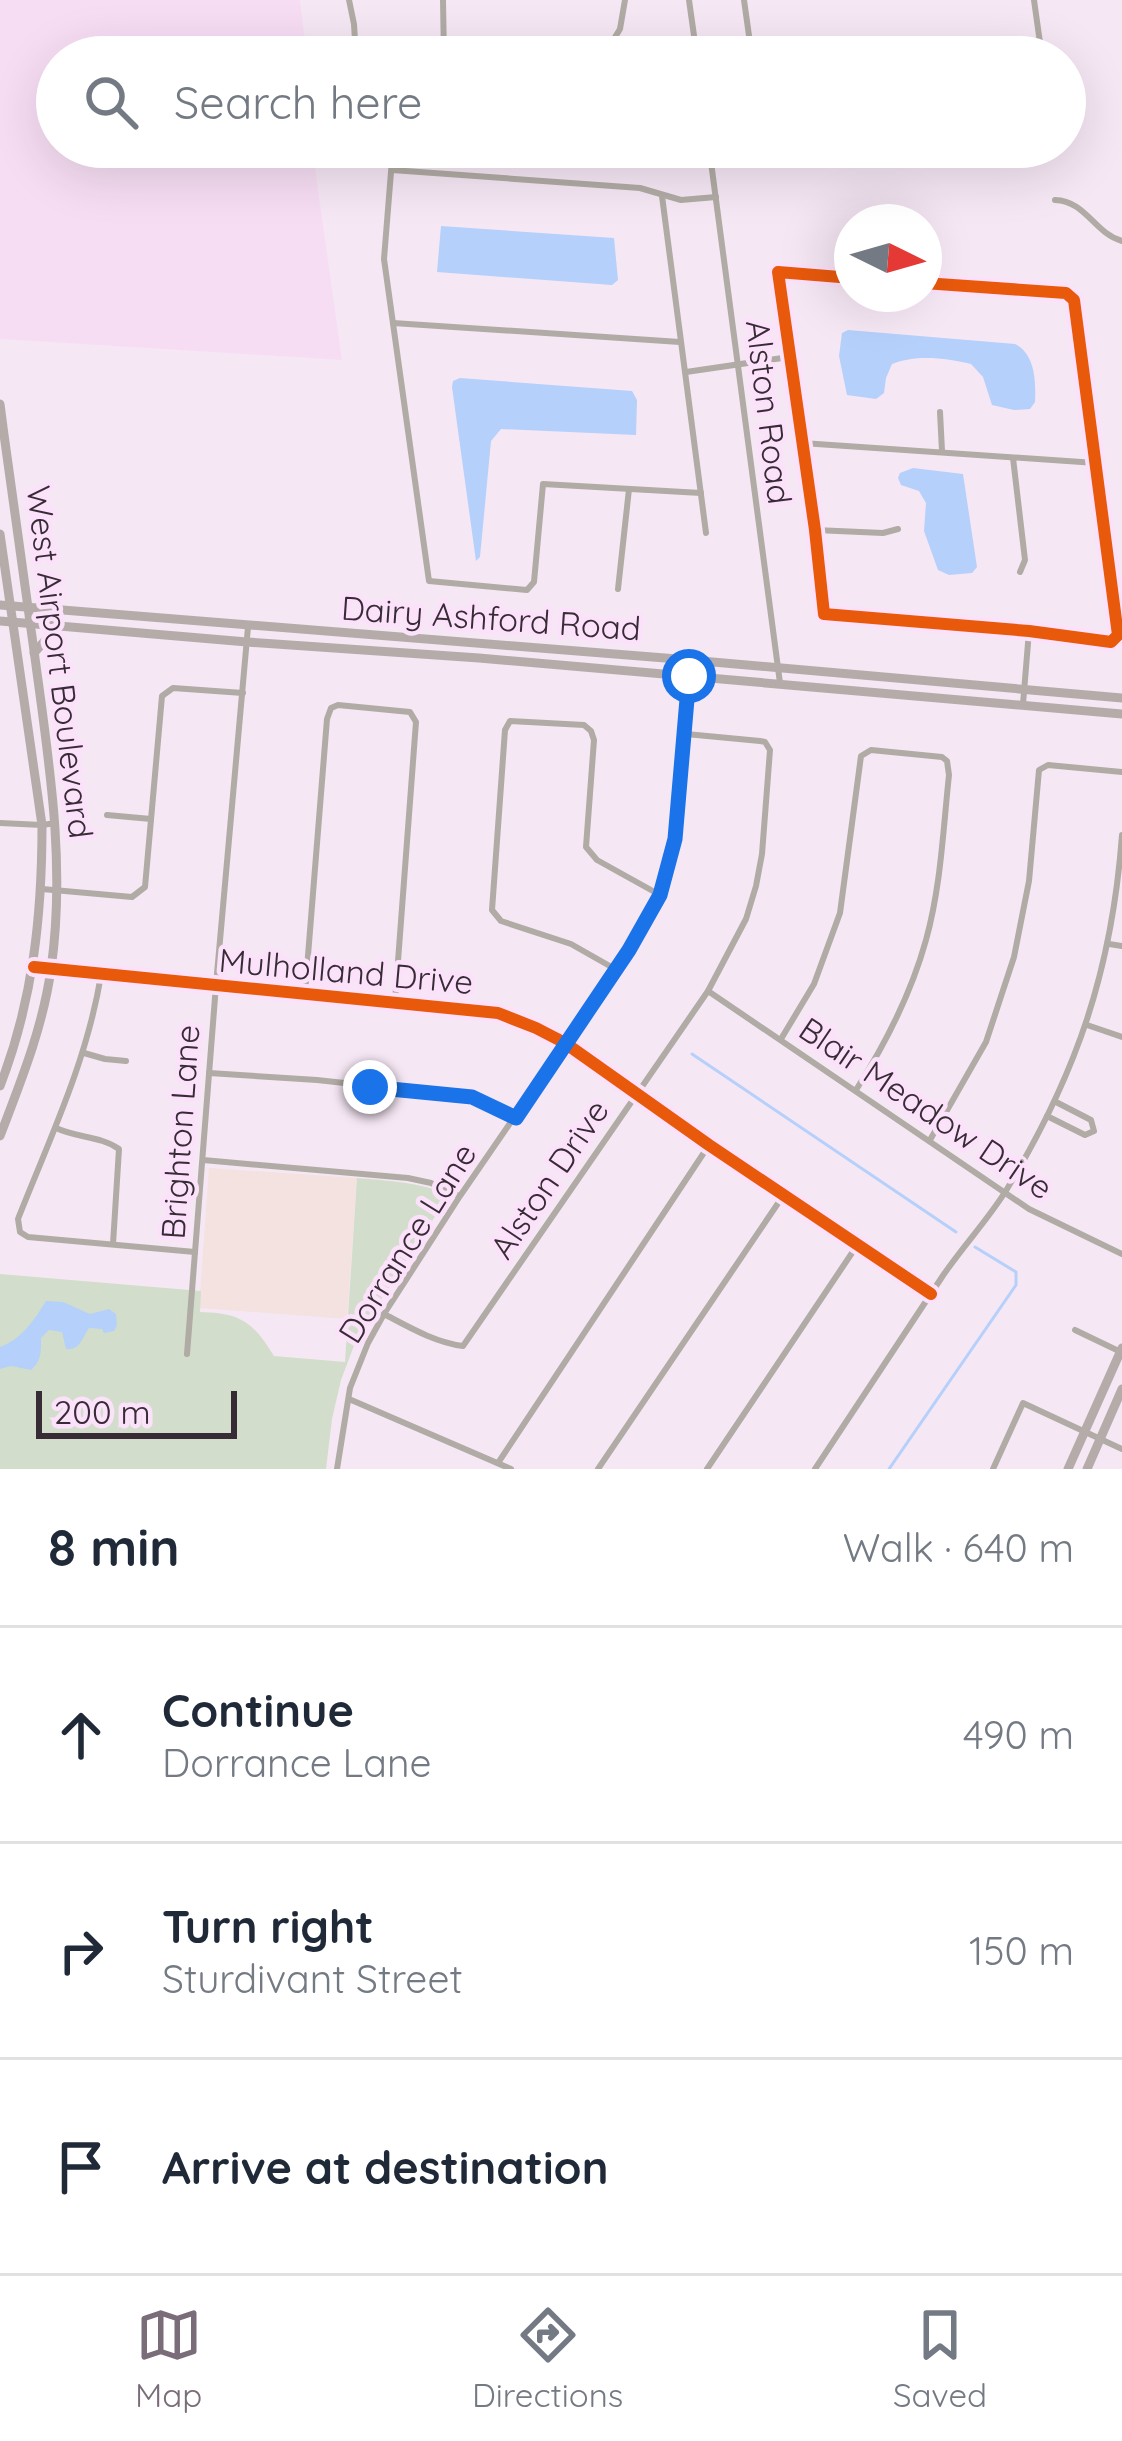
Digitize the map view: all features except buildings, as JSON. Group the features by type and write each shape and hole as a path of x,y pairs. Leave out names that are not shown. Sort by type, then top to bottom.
{"main road":[{"name":"West Airport Boulevard","path":"0,404 56,823 58,891 42,1018 0,1136"},
{"name":"West Airport Boulevard","path":"0,534 5,606 13,622 42,826 34,967 0,1086"},
{"name":"Dairy Ashford Road","path":"5,606 1122,698"},
{"name":"Dairy Ashford Road","path":"0,621 1122,713"},
{"path":"34,653 57,626"},
{"path":"479,658 481,643"},
{"path":"9,1062 26,1068"},
{"path":"1068,1469 1122,1351"},
{"path":"1087,1469 1122,1390"}],"street":[{"path":"349,0 353,36"},
{"path":"443,0 444,36"},
{"path":"616,36 625,0"},
{"path":"689,0 694,36"},
{"path":"744,0 749,36"},
{"path":"1034,0 1039,36"},
{"name":"Alston Road","path":"712,168 780,683"},
{"path":"701,493 543,484 531,587 429,581 384,259 392,170 640,188 681,200 716,197"},
{"path":"662,196 706,533"},
{"path":"1055,200 1078,206 1106,237 1122,241"},
{"path":"834,277 778,272 824,614 1111,642 1118,635 1074,300 1066,293 942,284"},
{"path":"393,322 680,342"},
{"path":"685,373 789,357"},
{"path":"940,412 942,451"},
{"path":"802,442 1096,463"},
{"path":"1013,458 1025,560 1020,572"},
{"path":"618,589 628,489"},
{"path":"815,530 884,533 898,529"},
{"name":"Brighton Lane","path":"187,1354 248,627"},
{"path":"1024,704 1030,631"},
{"name":"Dorrance Lane","path":"337,1469 350,1388 383,1314 629,950 660,895 675,839 690,660"},
{"path":"42,889 132,897 140,893 145,887 160,704 166,692 179,688 243,693"},
{"path":"305,993 327,718 338,705 410,712 415,718 395,1001"},
{"path":"615,969 571,944 495,916 491,903 508,723 517,719 584,725 591,730 586,847 596,860 660,895"},
{"name":"Alston Drive","path":"383,1314 436,1340 463,1346 709,991 746,920 756,886 770,777 769,746 760,741 685,734"},
{"path":"782,1039 814,984 840,913 861,755 871,750 937,755 947,761 949,775 940,867 925,943 889,1034 856,1090"},
{"path":"930,1140 986,1042 1009,974 1027,896 1037,774 1048,765 1122,772"},
{"path":"107,815 151,819"},
{"path":"0,824 56,823"},
{"path":"815,1469 1004,1192 1055,1102 1087,1025 1109,944 1122,835"},
{"path":"1109,944 1122,946"},
{"name":"Mulholland Drive","path":"34,967 498,1012 565,1043 931,1294"},
{"path":"101,975 84,1053 18,1219 20,1232 24,1237 195,1252"},
{"name":"Blair Meadow Drive","path":"709,991 1029,1209 1122,1254"},
{"path":"1087,1025 1122,1037"},
{"path":"84,1053 126,1060"},
{"path":"209,1073 472,1097 516,1118"},
{"path":"1047,1116 1084,1135 1094,1131 1091,1120 1055,1102"},
{"path":"56,1128 105,1139 121,1155 113,1244"},
{"path":"498,1463 709,1145"},
{"path":"203,1160 408,1178 460,1196"},
{"path":"598,1469 785,1193"},
{"path":"707,1469 858,1244"},
{"path":"1075,1330 1122,1351"},
{"path":"349,1399 511,1469"},
{"path":"993,1469 1023,1402 1122,1449"}],"shaded area":[{"path":"0,0 300,0 304,36 36,36 36,168 315,168 342,360 0,339"},
{"path":"209,1168 357,1178 347,1319 199,1308"}],"green space":[{"path":"357,1178 416,1185 449,1195 358,1335 341,1380 326,1469 0,1469 0,1274 201,1291 200,1312 245,1322 274,1356 345,1362"}],"water":[{"path":"441,226 614,238 618,280 612,285 437,272"},
{"path":"842,333 1015,344 1030,361 1035,402 1030,409 992,405 983,377 971,364 932,358 892,364 884,393 876,399 847,395 839,356"},
{"path":"460,378 632,391 637,400 636,435 501,429 491,441 476,561 452,387"},
{"path":"913,468 963,474 977,567 972,573 949,575 938,570 924,531 926,503 919,491 901,485 898,478"},
{"path":"46,1301 63,1302 90,1314 109,1309 116,1314 117,1325 104,1333 89,1328 71,1349 66,1349 62,1332 49,1330 41,1338 39,1359 31,1370 0,1369 0,1347 21,1334"}],"waterway":[{"path":"692,1054 956,1232"},
{"path":"889,1469 1016,1285 1016,1272 975,1247"}],"cycle path":[{"path":"834,277 778,272 824,614 1111,642 1118,635 1074,300 1066,293 942,284"},
{"path":"34,967 498,1013 565,1043 931,1294"}],"route":[{"path":"370,1087 472,1097 516,1118 629,950 660,895 675,839 689,676"}]}
